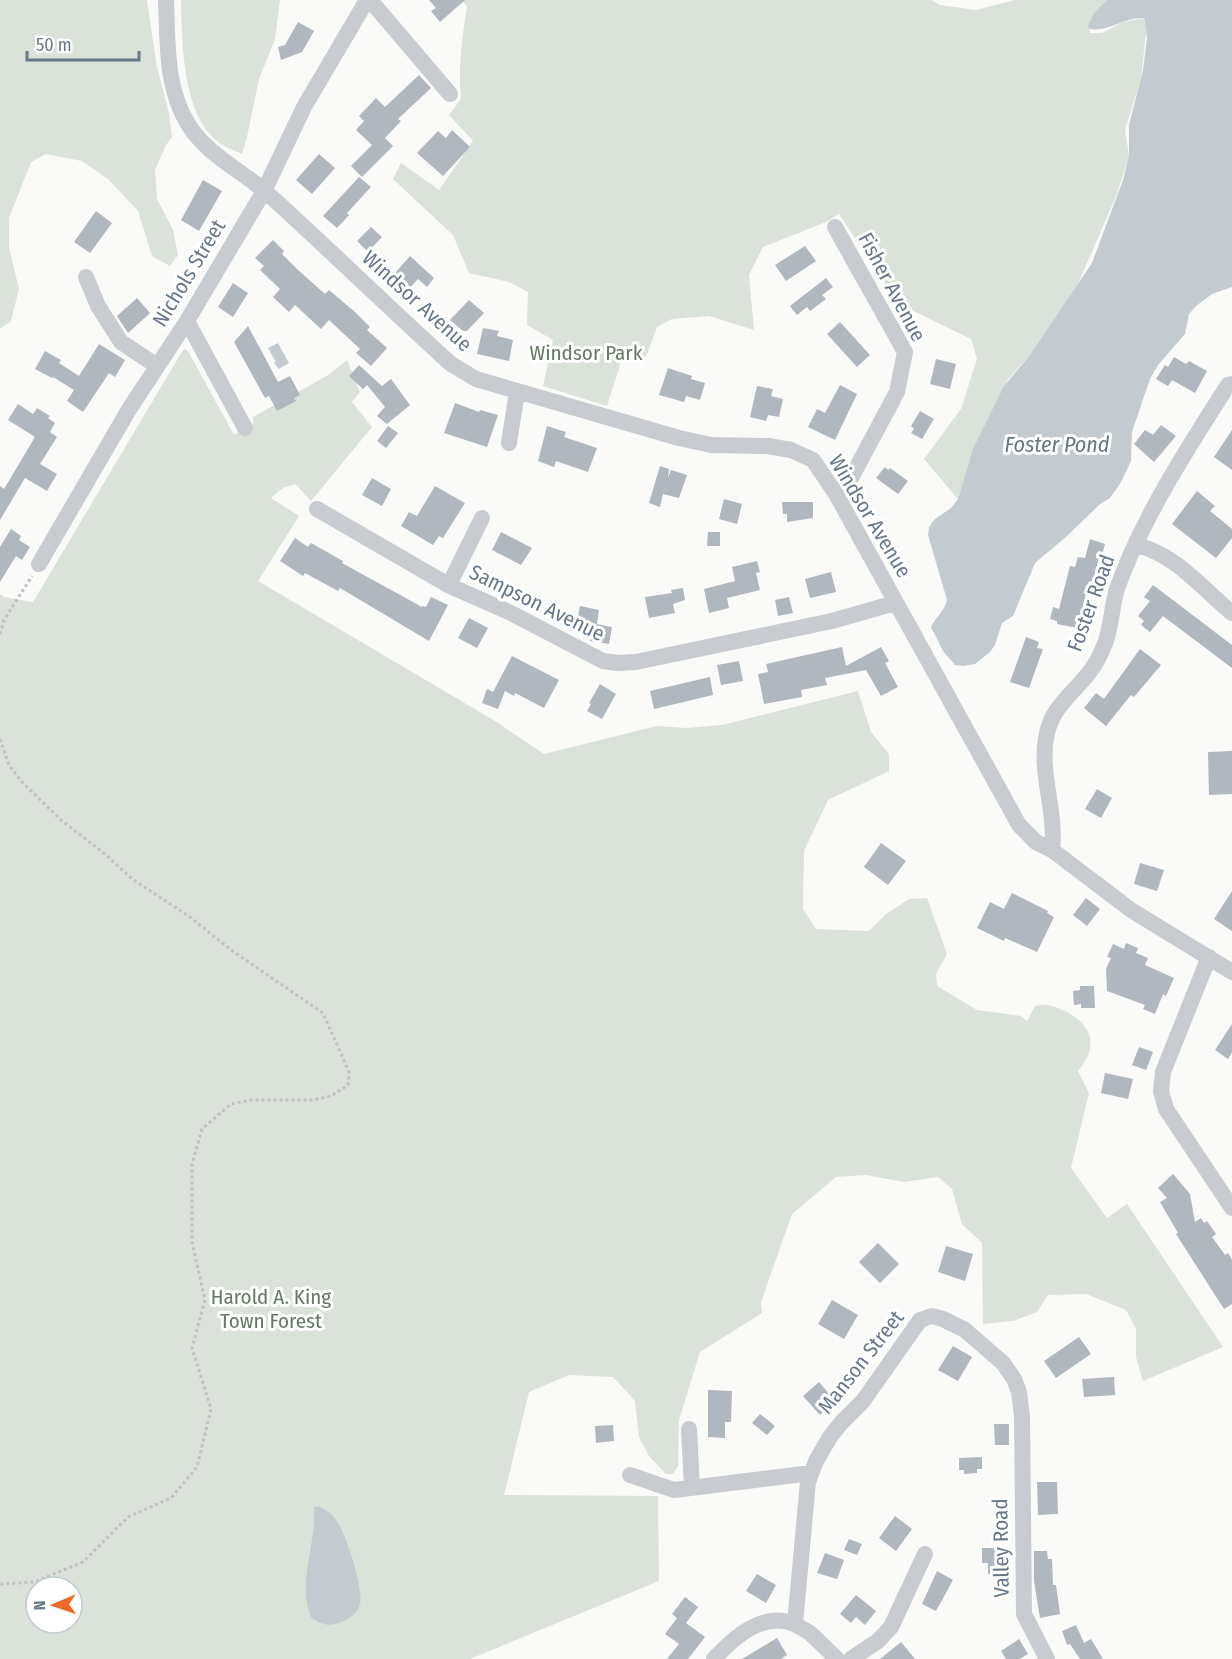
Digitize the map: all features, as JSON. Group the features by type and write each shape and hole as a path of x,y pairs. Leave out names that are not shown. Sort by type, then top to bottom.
{"street":[{"name":"Windsor Avenue","path":"166,0 168,53 173,90 189,125 217,157 264,191 451,364 476,379 698,443 726,447 768,446 790,450 813,460 836,494 1012,814 1033,839 1052,850 1131,910 1232,972"},
{"name":"Nichols Street","path":"39,564 128,411 187,321 264,191 304,107 368,0"},
{"path":"368,0 450,94"},
{"name":"Fisher Avenue","path":"835,227 905,352 897,392 851,478 836,494"},
{"path":"86,277 98,306 121,342 158,366"},
{"path":"187,321 245,428"},
{"name":"Foster Road","path":"1052,850 1053,820 1046,780 1047,734 1054,713 1064,699 1084,680 1104,645 1116,591 1136,545 1195,438 1231,383"},
{"path":"509,443 517,392"},
{"name":"Sampson Avenue","path":"317,509 449,585 511,613 595,657 618,663 636,662 832,621 895,603"},
{"path":"449,585 482,518"},
{"path":"1136,545 1150,548 1168,558 1232,613"},
{"path":"1209,957 1163,1072 1161,1091 1166,1109 1232,1208"},
{"name":"Manson Street","path":"795,1624 805,1497 811,1473 830,1437 863,1401 920,1320 932,1316 943,1318 965,1330 1004,1363 1019,1392 1023,1431"},
{"path":"689,1429 692,1488"},
{"name":"Valley Road","path":"1023,1431 1024,1614 1047,1659"},
{"path":"630,1475 674,1490 811,1473"},
{"path":"851,1659 878,1641 891,1627 925,1554"},
{"path":"714,1659 732,1640 758,1623 771,1620 786,1620 795,1624 810,1634 837,1659"}],"path":[{"path":"0,634 4,620 39,564"},
{"path":"0,739 9,765 22,782 61,820 105,854 132,879 190,916 231,951 323,1013 349,1072 348,1085 331,1096 313,1100 251,1100 231,1104 202,1129 192,1164 192,1242 205,1300 192,1348 211,1409 197,1467 171,1497 128,1517 83,1562 34,1582 0,1584"}],"green space":[{"path":"0,0 147,0 156,62 169,113 172,137 155,170 157,199 173,230 178,255 170,266 152,256 138,211 108,179 82,161 46,154 31,162 9,218 9,248 19,289 11,321 0,329"},
{"path":"181,0 280,0 275,39 259,79 242,154 217,141 205,129 197,113 186,75"},
{"name":"Windsor Park","path":"462,0 931,0 940,5 976,10 1015,0 1110,0 1090,19 1090,33 1102,33 1123,22 1144,18 1146,33 1141,78 1125,130 1129,155 1117,194 1077,286 1030,355 1008,379 969,464 958,499 924,459 961,409 977,359 971,339 899,304 839,214 826,222 763,247 749,275 754,330 709,316 672,319 657,327 646,357 624,352 607,406 543,386 553,340 527,325 528,292 509,282 469,273 453,235 393,179 401,163 439,190 473,141 449,115 461,99 461,53 467,7"},
{"name":"Harold A. King Town Forest","path":"183,350 188,351 234,435 253,425 253,417 330,374 347,360 360,392 352,402 372,427 311,501 295,484 283,488 271,498 299,516 258,581 495,721 544,754 657,726 686,728 722,725 858,691 871,732 889,754 889,771 828,800 804,851 803,909 816,929 869,931 885,915 909,899 927,898 947,954 936,974 937,986 977,1010 1021,1016 1027,1021 1035,1006 1047,1005 1067,1012 1083,1024 1088,1031 1090,1046 1089,1054 1078,1071 1089,1093 1071,1168 1107,1218 1127,1204 1223,1347 1143,1381 1136,1357 1136,1329 1126,1310 1086,1294 1048,1295 1037,1312 1013,1321 983,1324 982,1243 962,1224 952,1189 938,1177 904,1182 866,1175 836,1177 792,1214 761,1302 762,1313 700,1352 679,1420 678,1466 673,1474 666,1474 649,1456 639,1437 635,1401 613,1377 569,1375 529,1392 504,1495 658,1496 659,1581 470,1659 0,1659 0,594 4,597 33,602"}],"water":[{"name":"Foster Pond","path":"1107,0 1232,0 1232,287 1212,294 1196,306 1189,314 1185,334 1158,365 1150,379 1132,432 1131,461 1110,498 1099,505 1035,563 1013,616 1002,623 995,645 990,652 975,664 955,665 943,651 931,627 947,600 928,535 929,527 958,499 973,449 1004,386 1030,355 1092,263 1123,180 1129,155 1129,125 1143,70 1147,38 1144,18 1104,28 1090,29 1088,26 1093,14"},
{"path":"278,343 289,363 279,369 268,348"},
{"path":"314,1506 328,1511 338,1524 348,1546 359,1586 360,1604 357,1610 347,1619 329,1625 311,1617 307,1604 307,1576"}],"building":[{"path":"429,0 465,0 440,22 431,11 436,8"},
{"path":"298,22 314,31 302,52 281,60 278,47 285,45"},
{"path":"419,75 431,88 398,119 401,121 385,138 393,146 362,177 351,166 372,145 356,130 364,121 359,116 376,98 385,107"},
{"path":"452,130 470,147 443,176 417,153 438,131 446,138"},
{"path":"319,154 335,168 312,194 296,180"},
{"path":"359,177 371,187 347,213 349,215 337,228 323,216"},
{"path":"203,180 222,191 199,231 181,220"},
{"path":"96,211 112,223 90,253 74,242"},
{"path":"371,227 382,237 368,252 357,241"},
{"path":"273,240 284,251 282,254 298,270 325,294 329,290 355,312 370,327 367,330 387,348 371,366 356,353 360,349 329,320 321,329 295,305 289,312 273,297 280,289 260,270 264,266 255,258"},
{"path":"805,246 816,261 786,281 775,265"},
{"path":"410,256 434,278 427,287 418,279 406,292 402,288 400,291 388,281"},
{"path":"826,278 833,287 822,295 826,299 810,311 807,307 797,315 790,306"},
{"path":"233,283 248,293 233,317 218,307"},
{"path":"137,298 150,313 128,333 117,316"},
{"path":"469,300 484,313 467,331 463,331 450,320"},
{"path":"840,322 870,355 857,367 827,334"},
{"path":"248,326 278,382 290,376 300,395 294,398 296,401 277,411 269,396 265,398 234,342"},
{"path":"483,328 499,331 497,336 513,340 509,361 477,354"},
{"path":"99,344 125,360 115,377 109,373 83,412 67,401 74,390 35,369 45,351 61,360 59,363 79,376"},
{"path":"1174,357 1186,364 1189,361 1207,371 1195,393 1172,380 1168,386 1156,379 1165,365 1168,367"},
{"path":"936,359 956,364 950,389 930,384"},
{"path":"359,365 382,386 391,379 410,405 387,424 377,416 385,407 367,385 363,389 349,376"},
{"path":"668,368 705,383 700,400 686,396 684,402 659,395"},
{"path":"840,385 857,394 835,440 808,427 817,409 825,413"},
{"path":"757,386 773,389 771,396 783,399 779,417 768,415 766,421 750,417"},
{"path":"455,403 479,412 480,410 498,415 487,447 444,433"},
{"path":"18,404 33,414 37,408 50,416 48,418 55,423 50,432 57,437 40,464 57,474 47,491 25,478 0,520 0,486 4,489 35,437 8,420"},
{"path":"920,411 934,419 922,439 911,433 914,429 911,426"},
{"path":"1161,425 1176,436 1154,462 1134,444 1145,430 1153,435"},
{"path":"388,426 398,433 386,448 377,441"},
{"path":"547,426 566,432 564,437 597,448 588,472 556,461 554,467 538,461"},
{"path":"1232,430 1232,470 1214,457"},
{"path":"660,466 669,469 668,478 671,470 687,475 679,498 663,494 660,507 649,503"},
{"path":"885,467 908,481 898,494 876,478"},
{"path":"372,478 391,489 382,506 362,495"},
{"path":"435,486 465,503 443,538 439,536 433,545 401,526 409,512 417,516"},
{"path":"1197,491 1215,506 1210,511 1232,529 1232,538 1216,558 1172,524"},
{"path":"724,499 742,504 737,524 719,519"},
{"path":"782,502 813,502 813,518 787,522 787,514 783,514"},
{"path":"11,529 21,536 19,540 30,547 22,560 16,556 0,582 0,547"},
{"path":"501,532 532,548 521,565 492,550"},
{"path":"708,532 720,532 720,546 707,546"},
{"path":"295,538 308,547 311,543 343,561 342,563 422,607 426,607 431,597 448,605 429,641 340,588 338,591 305,573 303,576 280,561"},
{"path":"1090,539 1105,544 1101,558 1099,557 1093,582 1089,581 1078,628 1057,624 1057,621 1050,619 1053,607 1059,609 1070,566 1075,567 1078,557 1085,558"},
{"path":"757,561 760,572 756,573 760,590 727,598 729,608 709,613 704,589 735,581 732,567"},
{"path":"831,572 836,592 810,598 805,579"},
{"path":"1153,585 1232,645 1232,668 1163,616 1150,632 1141,625 1144,621 1138,616 1150,601 1144,597"},
{"path":"683,588 685,600 673,604 675,613 649,618 645,597 672,593 671,590"},
{"path":"789,597 793,613 778,616 775,600"},
{"path":"580,606 599,610 597,624 612,627 609,644 590,641 592,630 576,627"},
{"path":"469,618 488,628 477,648 458,638"},
{"path":"1026,637 1039,642 1037,648 1043,649 1029,688 1010,682"},
{"path":"842,647 846,666 881,647 889,661 885,663 898,687 881,696 866,670 825,678 827,685 801,690 802,697 764,704 758,674 768,672 766,664"},
{"path":"1140,649 1161,665 1134,697 1131,695 1106,726 1084,708 1096,693 1104,699"},
{"path":"512,656 559,680 544,708 515,693 514,696 505,691 498,709 482,703 487,689 493,692"},
{"path":"739,661 743,681 721,685 717,665"},
{"path":"710,677 713,695 654,709 650,691"},
{"path":"600,684 616,694 602,719 587,711"},
{"path":"1232,751 1232,794 1209,795 1208,752"},
{"path":"1097,789 1112,798 1101,818 1085,809"},
{"path":"881,843 906,861 888,885 864,867"},
{"path":"1140,863 1164,870 1157,891 1134,884"},
{"path":"1232,891 1232,931 1214,919"},
{"path":"1012,893 1048,911 1047,913 1054,917 1037,952 1005,938 1004,941 977,928 990,902 1004,909"},
{"path":"1086,898 1100,909 1087,926 1073,915"},
{"path":"1126,943 1138,948 1136,953 1148,958 1145,965 1174,978 1166,996 1163,994 1155,1014 1143,1009 1145,1005 1107,991 1106,969 1111,958 1107,957 1113,944 1124,949"},
{"path":"1080,986 1094,986 1095,1008 1081,1008 1081,1004 1074,1005 1073,991 1080,990"},
{"path":"1232,1024 1232,1052 1228,1059 1215,1050"},
{"path":"1139,1047 1153,1052 1146,1070 1132,1065"},
{"path":"1105,1073 1133,1079 1128,1099 1101,1093"},
{"path":"1173,1174 1190,1194 1195,1222 1201,1218 1204,1223 1207,1221 1216,1234 1212,1237 1225,1255 1228,1253 1232,1260 1232,1304 1224,1309 1176,1234 1178,1233 1160,1202 1167,1198 1158,1188"},
{"path":"878,1243 899,1264 880,1283 859,1262"},
{"path":"946,1246 973,1254 965,1281 938,1272"},
{"path":"832,1300 858,1315 844,1339 818,1324"},
{"path":"1079,1337 1091,1354 1056,1378 1044,1361"},
{"path":"953,1346 972,1357 958,1381 938,1370"},
{"path":"1114,1377 1115,1395 1084,1397 1082,1379"},
{"path":"819,1382 835,1401 820,1415 803,1396"},
{"path":"708,1390 732,1391 731,1422 725,1422 725,1438 708,1437"},
{"path":"760,1414 775,1426 767,1435 752,1423"},
{"path":"994,1424 1009,1424 1009,1445 995,1445"},
{"path":"613,1425 614,1441 596,1443 595,1426"},
{"path":"982,1457 982,1469 977,1469 977,1473 964,1474 964,1470 959,1470 959,1458"},
{"path":"1037,1482 1057,1482 1058,1514 1038,1515"},
{"path":"895,1516 912,1529 896,1551 879,1538"},
{"path":"849,1539 862,1544 857,1555 844,1550"},
{"path":"982,1548 1006,1548 1006,1576 988,1574 988,1563 982,1563"},
{"path":"1034,1551 1047,1551 1048,1559 1052,1559 1053,1585 1056,1585 1060,1614 1040,1618 1034,1581"},
{"path":"825,1553 844,1560 837,1579 817,1573"},
{"path":"937,1571 953,1580 936,1611 922,1604"},
{"path":"757,1574 776,1585 766,1603 746,1591"},
{"path":"856,1595 876,1611 865,1625 856,1617 851,1623 840,1614"},
{"path":"685,1597 698,1607 686,1623 705,1637 688,1659 667,1659 679,1644 665,1634 677,1618 672,1614"},
{"path":"1076,1625 1084,1643 1091,1639 1103,1659 1080,1659 1070,1644 1067,1645 1062,1631"},
{"path":"777,1638 787,1655 781,1659 742,1659"},
{"path":"1019,1639 1028,1654 1020,1659 1006,1659 1001,1651"},
{"path":"901,1642 915,1659 880,1659"}]}
